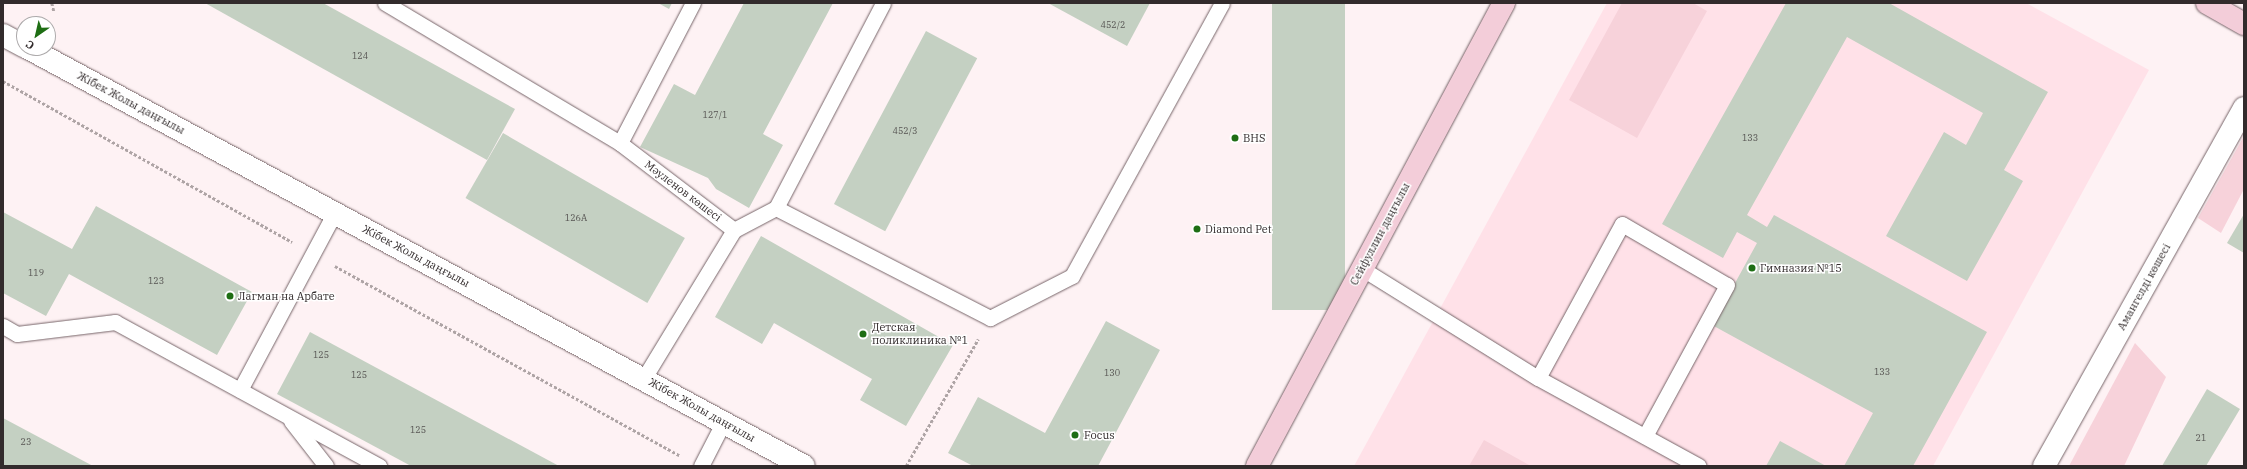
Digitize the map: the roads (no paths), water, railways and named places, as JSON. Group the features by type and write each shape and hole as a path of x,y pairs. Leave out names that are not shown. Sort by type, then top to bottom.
{"main road":[{"name":"Сейфуллин даңғылы","path":"1257,466 1361,268 1504,3"},
{"path":"2207,3 2244,24"}],"street":[{"path":"3,34 16,41"},
{"name":"Жібек Жолы даңғылы","path":"43,56 724,421 804,466"},
{"name":"Амангелді көшесі","path":"2044,466 2244,108"}],"lane":[{"name":"Мәуленов көшесі","path":"385,3 620,143 734,230"},
{"path":"620,143 693,3"},
{"path":"644,378 734,230 776,208 883,3"},
{"path":"776,208 990,318 1072,276 1222,3"},
{"path":"240,390 335,212"},
{"path":"1538,378 1622,224 1727,284 1645,436"},
{"path":"1361,268 1538,378 1698,466"},
{"path":"3,326 17,334 115,322 379,466"},
{"path":"287,416 326,466"},
{"path":"700,466 724,421"}],"place":[{"name":"BHS","path":"1235,138"},
{"name":"Diamond Pet","path":"1197,229"},
{"name":"Гимназия №15","path":"1752,268"},
{"name":"Лагман на Арбате","path":"230,296"},
{"name":"Детская поликлиника №1","path":"863,334"},
{"name":"Focus","path":"1075,435"}]}
